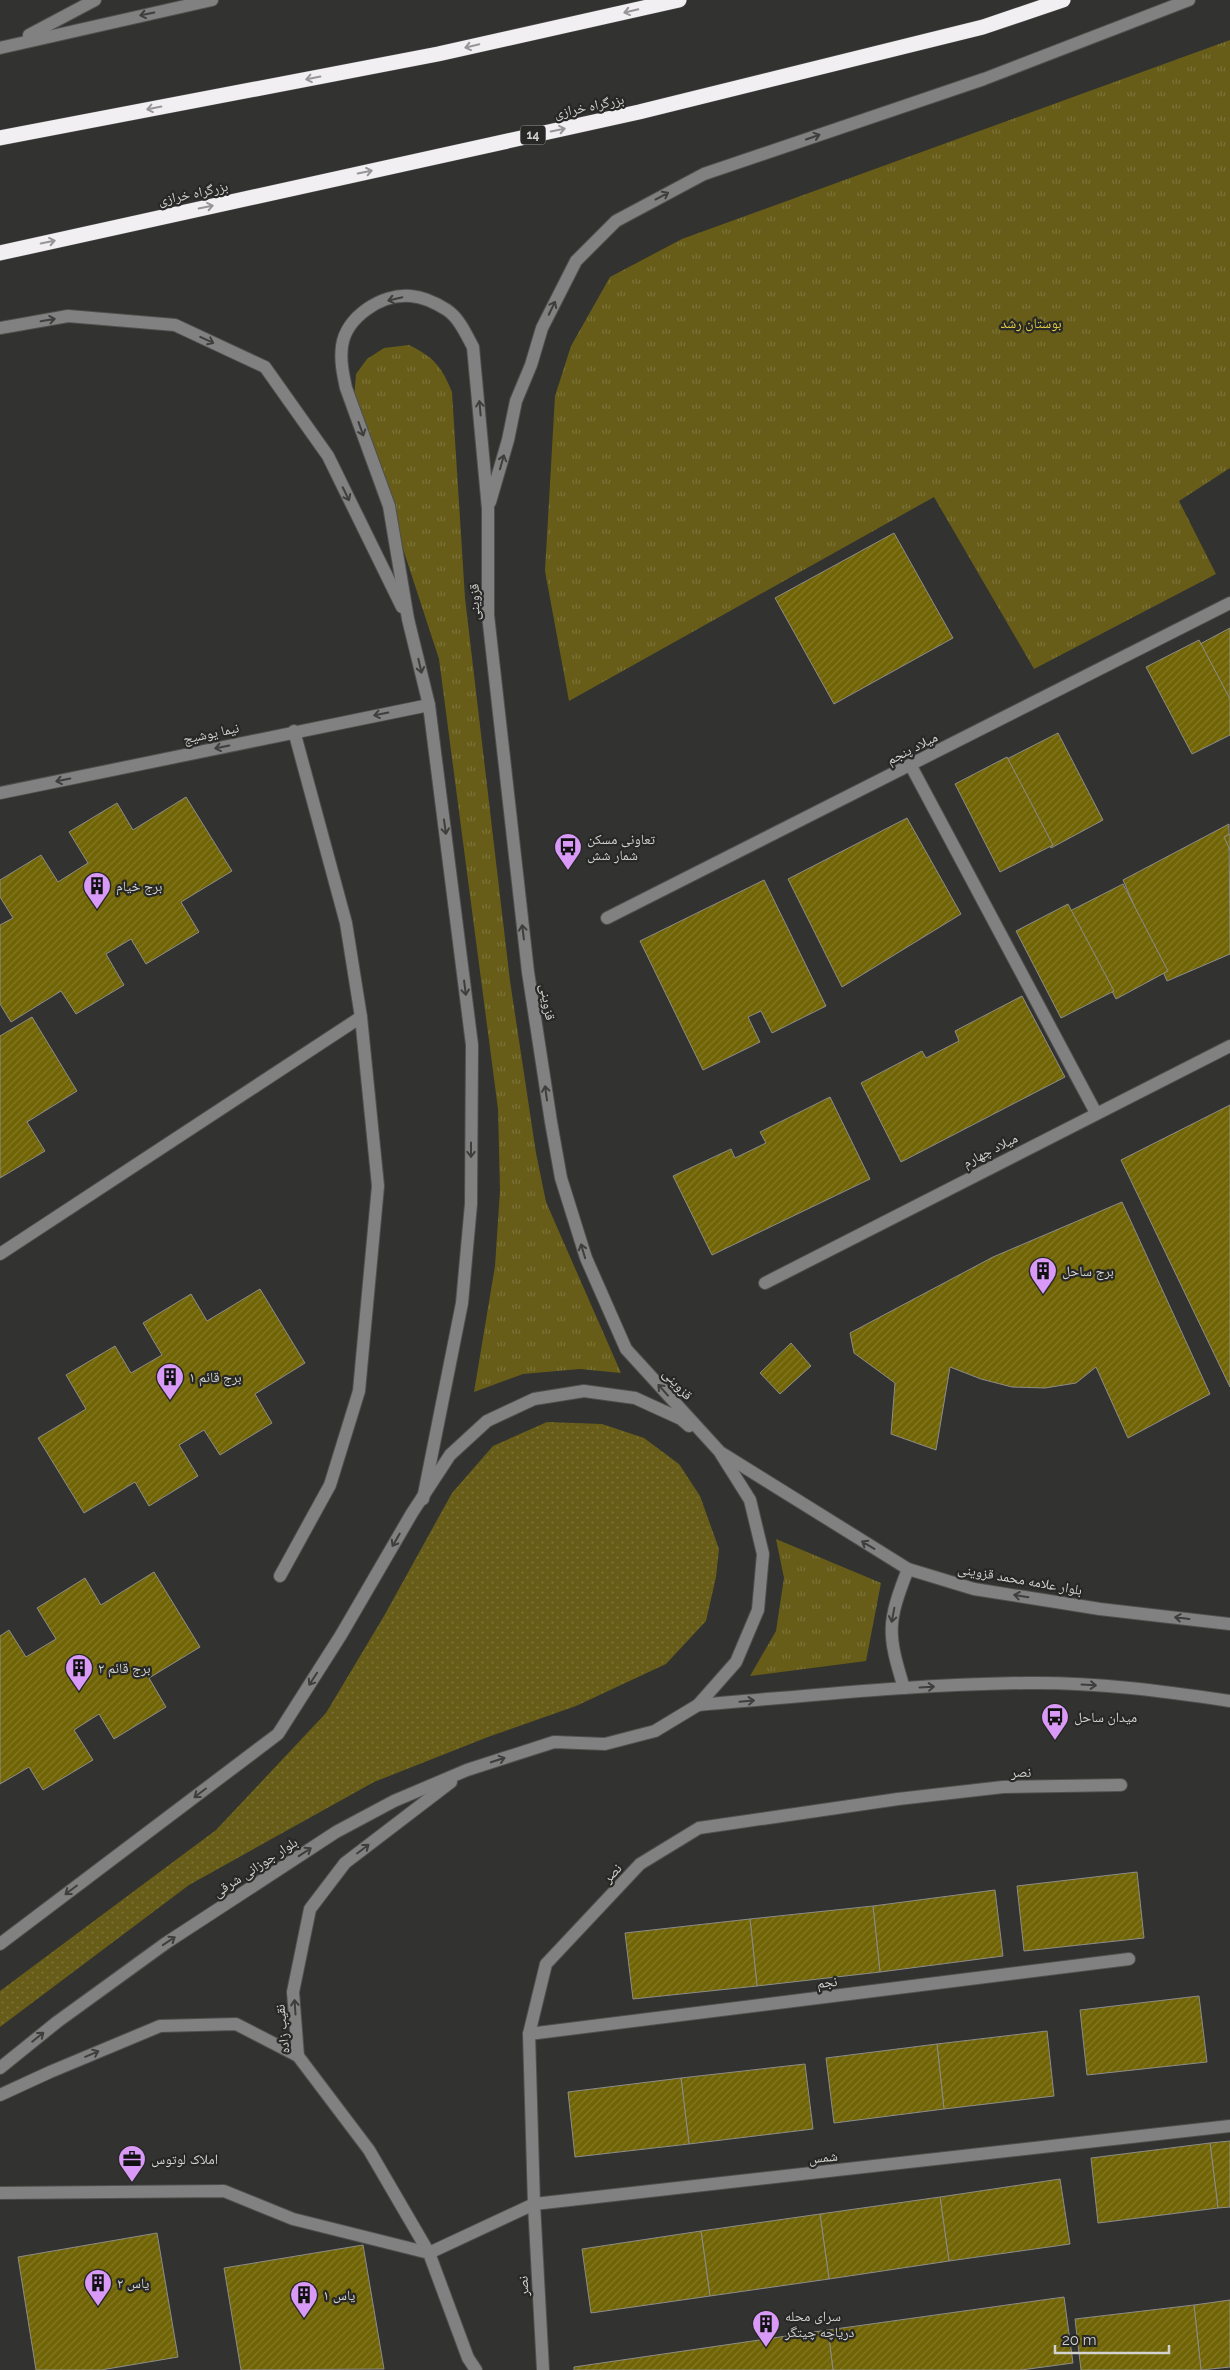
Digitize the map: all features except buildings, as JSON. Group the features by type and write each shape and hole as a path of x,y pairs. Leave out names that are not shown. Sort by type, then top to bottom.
{"highway":[{"path":"0,138 438,54 679,0"},
{"name":"بزرگراه خرازی","path":"0,253 639,112 983,27 1062,0"}],"street":[{"path":"0,48 16,42 95,0"},
{"path":"16,42 212,0"},
{"path":"488,509 508,440 516,401 531,365 542,328 576,261 616,221 704,174 984,79 1189,0"},
{"path":"423,1499 462,1304 470,1204 472,1044 429,705 408,619 389,506 346,388 342,368 342,345 351,324 366,309 389,300 410,296 430,300 448,310 462,326 473,347 478,376 488,509"},
{"path":"0,328 68,316 175,325 264,367 328,456 408,619"},
{"name":"قزوینی","path":"488,509 488,615 528,972 561,1178 586,1258 626,1349 720,1452"},
{"name":"میلاد پنجم","path":"607,918 911,766 1230,603"},
{"name":"نیما یوشیج","path":"0,793 429,705"},
{"path":"280,1576 330,1484 358,1391 378,1186 361,1016 346,923 294,732"},
{"path":"911,766 1096,1113"},
{"path":"0,1254 361,1016"},
{"name":"میلاد چهارم","path":"765,1283 1230,1046"},
{"path":"0,1944 278,1734 341,1636 412,1513 423,1499 450,1455 487,1421 534,1399 584,1391 635,1398 681,1419 720,1452 750,1500 763,1554 758,1610 736,1662 698,1705"},
{"name":"بلوار علامه محمد قزوینی","path":"720,1452 908,1569 974,1589 1100,1609 1230,1624"},
{"path":"904,1688 891,1639 891,1620 908,1569"},
{"path":"698,1705 904,1688 1028,1682 1137,1687 1230,1700"},
{"name":"بلوار جوزانی شرقی","path":"0,2068 57,2022 166,1943 336,1832 394,1801 467,1770 554,1742 605,1744 655,1731 698,1705"},
{"name":"نقیب زاده","path":"467,1770 345,1863 310,1909 294,1992 298,2056 369,2150 429,2253 468,2358 476,2370"},
{"name":"نصر","path":"542,2370 534,2204 529,2034 546,1964 640,1864 699,1828 898,1799 1003,1787 1121,1785"},
{"name":"نجم","path":"529,2034 1129,1959"},
{"path":"0,2096 160,2026 236,2024 298,2056"},
{"name":"شمس","path":"429,2253 534,2204 1230,2126"},
{"path":"0,2193 224,2192 293,2219 429,2253"}],"green space":[{"name":"بوستان رشد","path":"1230,40 1230,468 1179,501 1216,574 1034,669 934,497 569,701 545,571 555,396 571,346 610,277 682,239"},
{"path":"409,345 425,354 441,369 452,392 465,598 510,981 536,1153 546,1202 621,1373 580,1369 523,1374 474,1392 495,1266 500,1191 498,1109 439,659 354,399 356,374 367,359 384,348"},
{"path":"547,1422 602,1424 644,1438 679,1464 700,1496 719,1549 716,1577 706,1621 666,1664 576,1706 488,1737 374,1782 189,1885 0,2027 0,1991 216,1830 326,1713 384,1616 452,1493 493,1446"},
{"path":"776,1539 881,1583 866,1661 750,1676 776,1631 784,1578"}],"place":[{"name":"تعاونی مسکن شمار شش","path":"568,871"},
{"name":"برج خیام","path":"97,910"},
{"name":"برج ساحل","path":"1043,1295"},
{"name":"برج قائم ۱","path":"170,1401"},
{"name":"برج قائم ۲","path":"79,1692"},
{"name":"میدان ساحل","path":"1055,1741"},
{"name":"املاک لوتوس","path":"132,2183"},
{"name":"یاس ۲","path":"98,2307"},
{"name":"یاس ۱","path":"304,2319"},
{"name":"سرای محله دریاچه چیتگر","path":"766,2348"}]}
